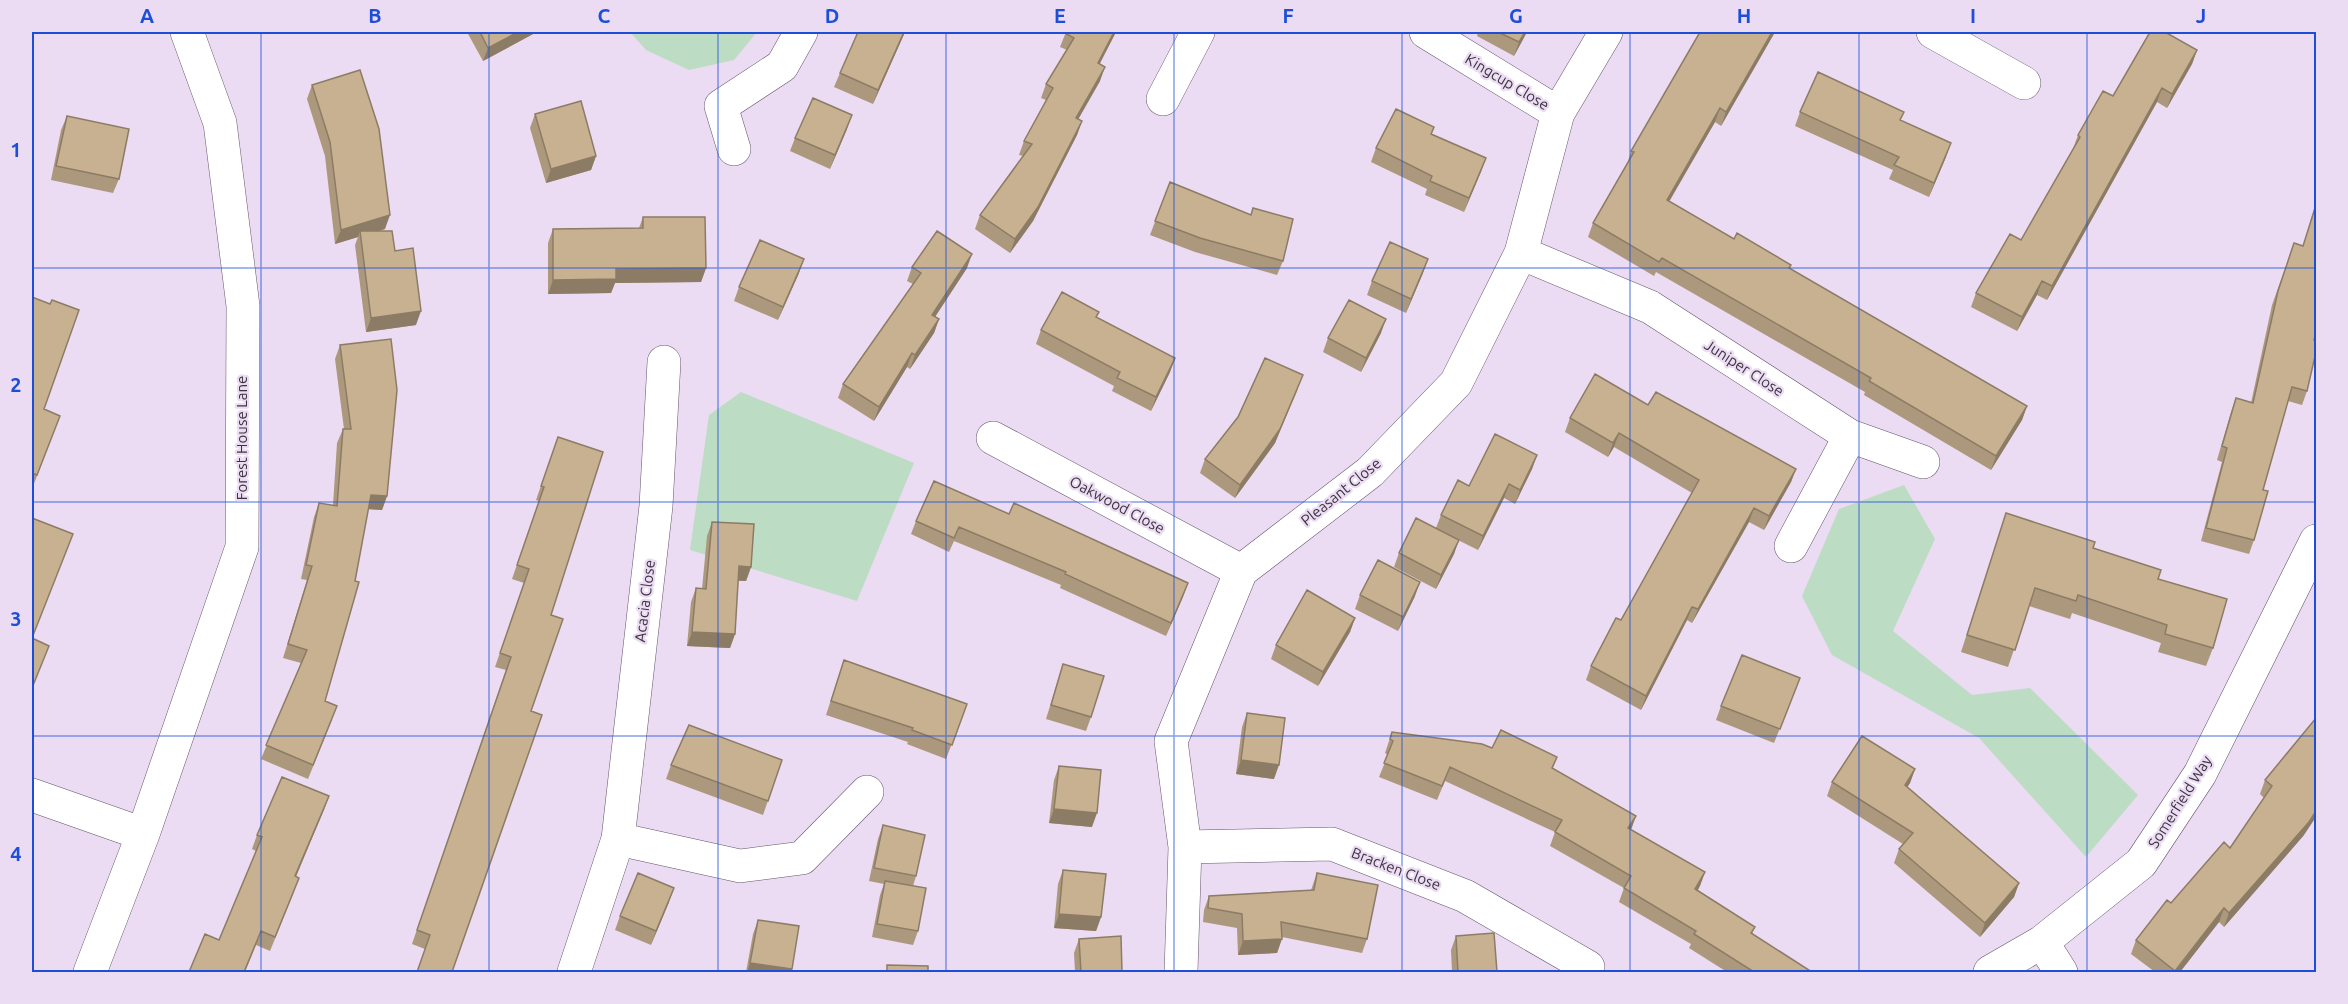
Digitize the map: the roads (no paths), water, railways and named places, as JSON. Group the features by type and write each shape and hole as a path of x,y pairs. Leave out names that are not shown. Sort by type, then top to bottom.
{"street":[{"name":"Forest House Lane","path":"90,972 143,834 242,547 243,306 220,123 187,32"},
{"path":"734,149 721,106 782,66 801,32"},
{"path":"1163,99 1198,32"},
{"name":"Kingcup Close","path":"1426,32 1558,113"},
{"name":"Pleasant Close","path":"1241,571 1370,472 1456,383 1521,253 1558,113 1606,32"},
{"path":"1933,32 2024,83"},
{"name":"Juniper Close","path":"1521,253 1650,307 1850,436 1923,462"},
{"name":"Acacia Close","path":"574,972 618,839 656,506 664,362"},
{"path":"1791,546 1850,436"},
{"name":"Oakwood Close","path":"993,438 1241,571"},
{"name":"Somerfield Way","path":"1990,972 2042,942 2141,863 2200,774 2316,541"},
{"path":"1180,972 1185,847 1172,741 1241,571"},
{"path":"618,839 740,866 802,858 867,792"},
{"path":"32,795 143,834"},
{"name":"Bracken Close","path":"1185,847 1332,844 1465,896 1588,967"},
{"path":"2042,942 2061,972"}]}
